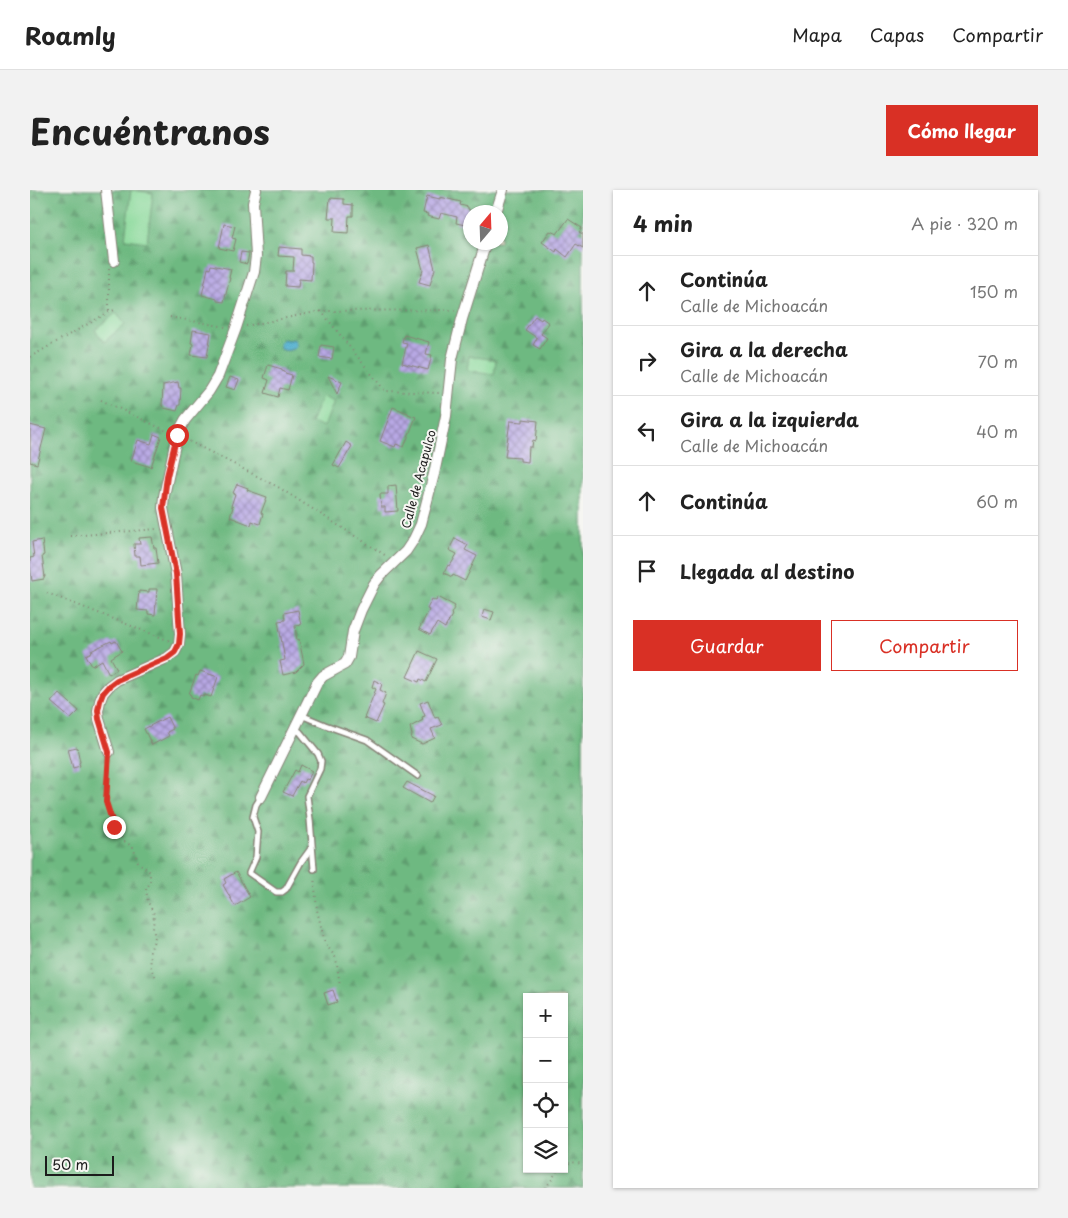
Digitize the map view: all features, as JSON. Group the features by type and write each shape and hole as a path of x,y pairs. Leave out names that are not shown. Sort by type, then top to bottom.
{"street":[{"path":"106,190 114,261"},
{"path":"109,752 98,710 103,693 117,680 167,658 175,652 179,644 176,574 163,508 164,496 177,435 185,420 209,391 218,376 254,272 256,256 253,203 256,190"},
{"path":"498,205 503,190"},
{"name":"Calle de Acapulco","path":"261,797 317,683 323,676 345,664 349,657 356,624 374,584 406,551 414,539 436,465 446,416 452,359 464,310 483,250"}],"lane":[{"path":"302,715 368,740 418,776"},
{"path":"295,729 300,732 321,760 320,769 307,796 314,870"},
{"path":"261,797 256,805 253,817 258,832 256,857 249,873 276,892 282,892 286,889 312,847"}],"path":[{"path":"109,312 109,264 114,261"},
{"path":"30,357 117,309"},
{"path":"170,317 236,328 321,311 464,310"},
{"path":"321,311 385,391 449,393"},
{"path":"101,400 177,435 278,487 395,562"},
{"path":"70,536 167,528"},
{"path":"47,594 179,644"},
{"path":"109,752 106,802 114,827 124,840 133,847 138,862 150,872 150,883 146,889 148,902 154,914 153,929 155,937 150,952 152,969 157,978"},
{"path":"314,870 317,910 325,943 336,958 340,986"},
{"path":"568,1164 572,1162 583,1164"},
{"path":"545,1188 556,1173"}],"green space":[{"path":"30,190 583,190 583,1188 30,1188"},
{"path":"131,190 153,193 147,242 125,239"},
{"path":"116,313 125,324 104,342 95,330"},
{"path":"469,356 496,360 494,374 467,370"},
{"path":"322,396 334,401 324,427 311,422"}],"water":[{"path":"283,339 294,339 296,346 288,351 282,349 279,345"}],"building":[{"path":"427,196 461,202 460,205 463,206 463,224 456,223 457,217 441,213 439,219 423,213"},
{"path":"330,198 344,199 344,204 353,205 353,216 349,216 348,233 334,232 335,218 328,218"},
{"path":"568,219 582,228 579,232 583,234 583,248 576,244 567,257 557,249 556,252 542,242 550,231 557,234"},
{"path":"224,224 235,226 232,238 236,239 233,251 219,248"},
{"path":"429,245 435,269 430,285 419,282 423,270 417,248"},
{"path":"279,247 301,249 301,255 311,256 311,280 299,279 298,287 285,286 286,271 293,271 294,257 278,256"},
{"path":"241,252 249,253 247,264 239,262"},
{"path":"211,265 231,269 224,302 202,295 208,268 210,269"},
{"path":"535,316 549,323 541,334 547,338 540,349 533,345 537,338 525,330"},
{"path":"193,330 211,333 207,357 191,355"},
{"path":"404,335 429,342 426,354 432,355 428,370 402,363 407,343 402,342"},
{"path":"321,345 334,347 332,359 319,357"},
{"path":"268,365 282,369 285,373 292,375 288,390 280,388 278,397 265,393 269,380 264,378"},
{"path":"328,376 342,382 337,394"},
{"path":"230,377 239,380 235,390 226,387"},
{"path":"178,382 179,388 181,388 180,405 177,411 164,408 162,406 163,385"},
{"path":"393,407 416,417 404,447 396,444 395,447 380,441"},
{"path":"523,419 538,421 536,441 533,440 532,447 529,447 528,462 520,461 520,458 505,457 510,421 523,422"},
{"path":"30,425 46,429 37,464 30,462"},
{"path":"154,434 161,437 151,467 131,461 138,440 151,444"},
{"path":"346,442 352,446 339,468 333,465"},
{"path":"237,484 248,488 247,490 267,497 261,513 263,514 260,524 252,521 251,525 230,517 235,494 233,493"},
{"path":"396,485 398,511 385,512 385,507 381,507 380,494 388,494 388,486"},
{"path":"152,537 158,563 141,565 140,556 135,556 134,544 140,544 139,538"},
{"path":"455,538 468,545 465,550 477,556 465,581 444,573 457,554 449,550"},
{"path":"42,540 45,577 44,579 32,581 30,558 34,557 32,542"},
{"path":"149,589 157,589 155,615 148,614 148,611 137,610 139,591 149,592"},
{"path":"438,597 455,606 445,628 437,623 430,635 419,629 429,610 427,609 432,599 436,601"},
{"path":"484,609 494,612 491,620 482,617"},
{"path":"298,610 301,625 295,626 304,664 296,672 283,675 280,661 285,660 278,621 285,620 284,613"},
{"path":"111,641 112,643 116,641 122,651 111,658 117,669 109,674 102,660 92,666 86,655"},
{"path":"419,651 437,659 426,682 420,679 419,682 407,677"},
{"path":"200,671 218,677 211,697 200,695 198,700 189,694 196,675 198,676"},
{"path":"374,680 382,684 380,690 386,693 382,704 384,705 376,723 364,718 376,689 372,687"},
{"path":"59,693 79,711 71,719 51,702"},
{"path":"428,700 435,718 438,717 442,725 431,729 435,738 422,744 411,739 410,727 423,720 422,717 425,716 420,703"},
{"path":"167,717 173,729 167,732 169,736 152,745 144,729"},
{"path":"77,747 80,766 73,768 68,749"},
{"path":"301,765 312,771 308,780 305,779 303,783 300,781 292,796 283,792 295,770 298,772"},
{"path":"407,782 434,796 430,803 403,788"},
{"path":"236,872 250,897 235,906 223,885 226,883 224,879"},
{"path":"333,990 337,1002 328,1005 324,993"}],"route":[{"path":"114,827 106,802 109,752 99,719 100,701 103,693 117,680 167,658 175,652 179,644 176,574 163,508 167,476 177,435"}]}
